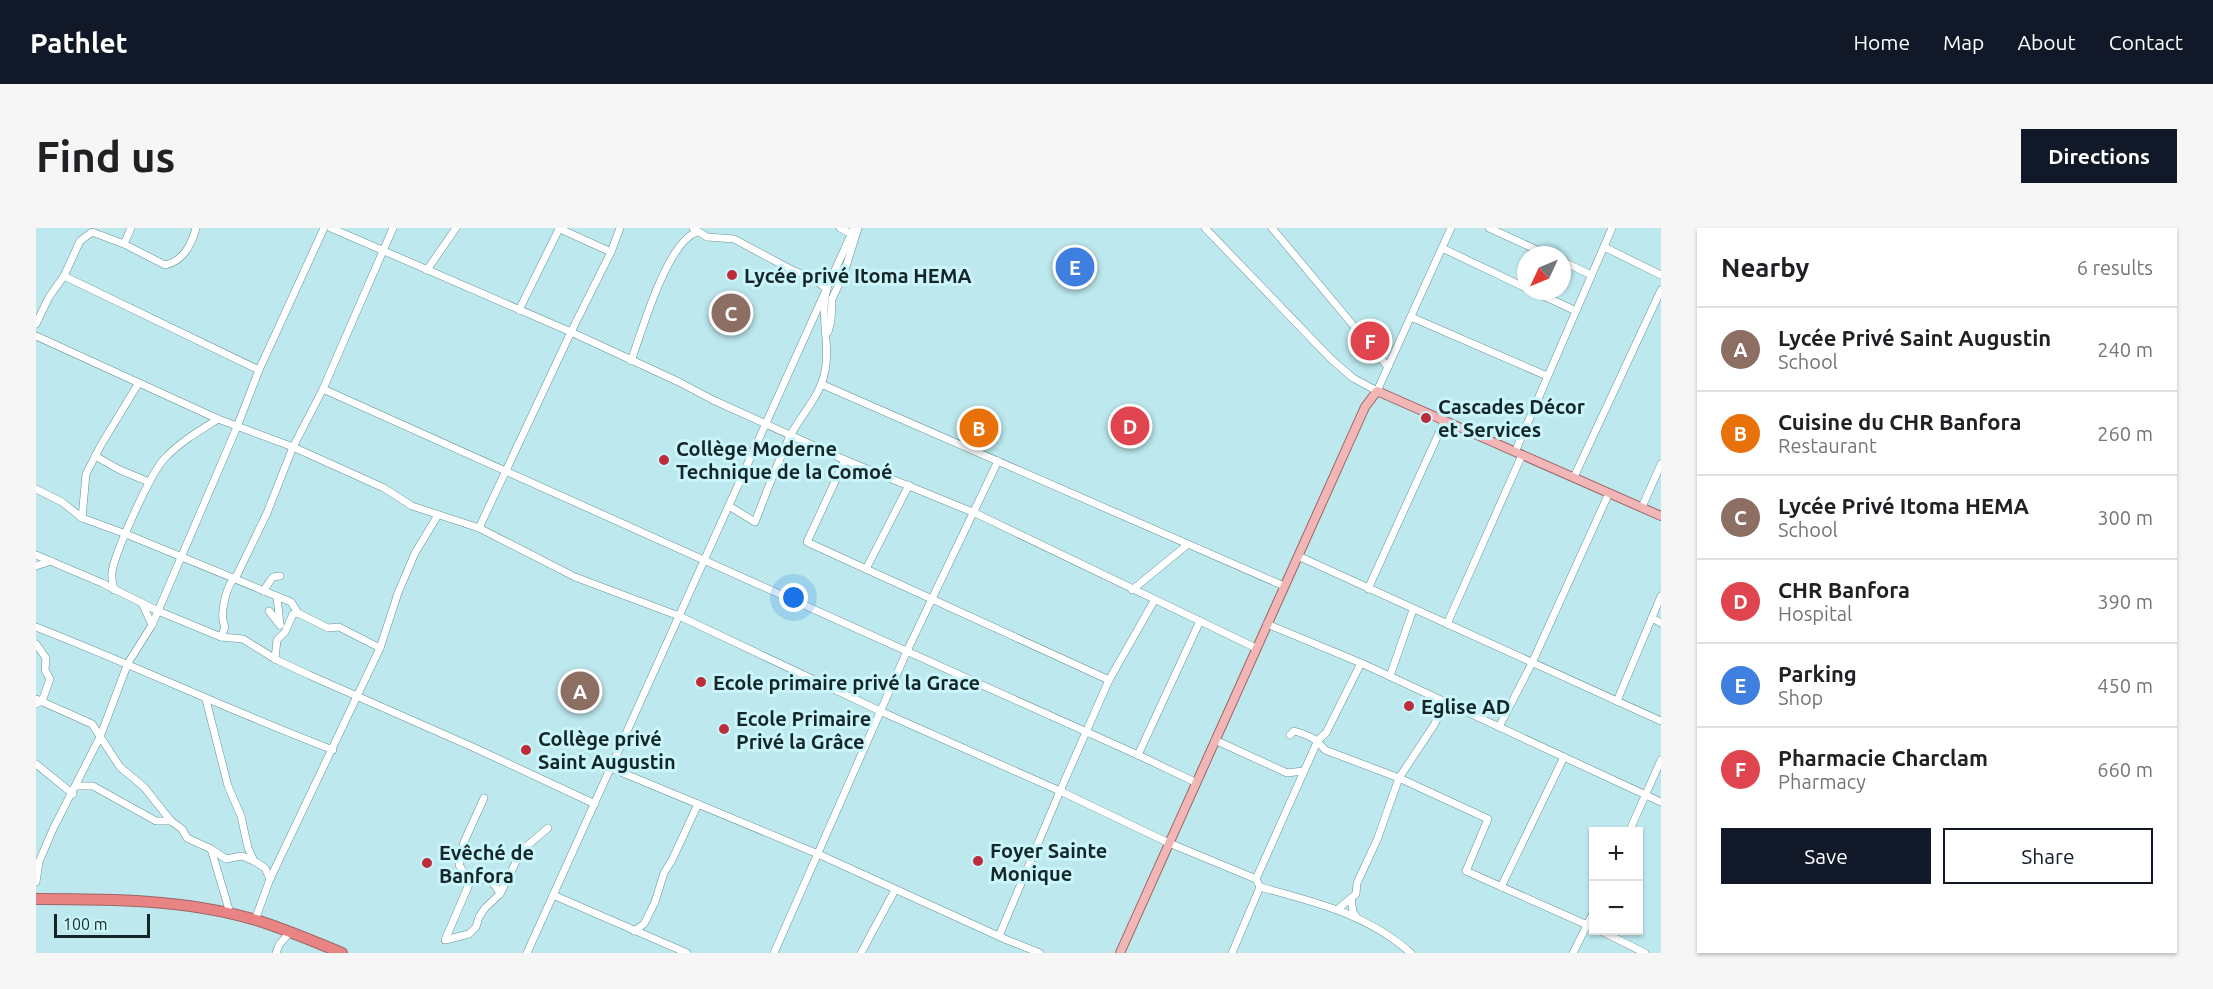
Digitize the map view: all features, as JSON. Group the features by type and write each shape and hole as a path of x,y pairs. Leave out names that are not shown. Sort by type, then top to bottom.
{"highway":[{"path":"36,899 130,899 230,913 290,932 342,953"}],"main road":[{"path":"1120,953 1365,407 1377,391 1661,516"}],"street":[{"path":"124,243 132,228"},
{"path":"36,324 49,297 64,276 80,241 92,232 124,243 165,265 177,262 187,250 196,228"},
{"path":"36,882 39,862 53,830 100,737 128,663 152,625 259,370 324,228"},
{"path":"331,228 571,332 845,460 975,513 1154,601 1256,648"},
{"path":"221,636 225,627 221,620 224,603 233,578 237,575 267,513 293,447 323,389 393,228"},
{"path":"427,270 456,228"},
{"path":"519,310 558,228 611,252"},
{"path":"480,528 505,471 611,252 620,228"},
{"path":"840,228 855,230"},
{"path":"1205,228 1331,359 1353,378 1377,391 1451,228"},
{"path":"1272,228 1388,368"},
{"path":"1489,228 1528,246"},
{"path":"1448,624 1548,375 1612,228"},
{"path":"631,361 664,272 687,237 695,230 716,239 734,238 794,271 808,276 827,289"},
{"path":"527,953 855,230"},
{"path":"826,337 831,321 832,299 844,273 855,230"},
{"path":"1604,247 1661,275"},
{"path":"1442,248 1517,284"},
{"path":"1571,265 1591,275"},
{"path":"64,276 259,370"},
{"path":"729,506 755,522 791,435 821,384 825,371 826,337 822,304 827,289"},
{"path":"1574,477 1661,290"},
{"path":"1552,300 1576,311"},
{"path":"1411,317 1548,375"},
{"path":"36,336 218,419 293,447 384,488 412,506 480,528 575,577 679,616 882,712 1060,790 1169,843 1256,879 1260,887 1338,909 1395,938 1411,953"},
{"path":"82,518 86,474 138,384"},
{"path":"821,384 1284,586"},
{"path":"323,389 1195,782"},
{"path":"114,590 112,572 126,534 163,459 187,438 218,419"},
{"path":"1368,589 1444,422"},
{"path":"95,456 120,470 150,482"},
{"path":"845,460 807,542 1109,680"},
{"path":"774,953 908,651 999,461"},
{"path":"1642,507 1661,464"},
{"path":"866,570 909,485"},
{"path":"36,489 62,502 82,518 291,602 298,613 328,628 339,627 380,648"},
{"path":"1499,727 1532,663 1609,493"},
{"path":"255,920 270,879 380,648 398,593 416,553 438,515"},
{"path":"1132,590 1186,545"},
{"path":"36,555 158,611 221,636 243,639 275,659 358,698 477,749 595,804"},
{"path":"1298,556 1661,721"},
{"path":"36,566 51,561"},
{"path":"263,591 273,577 280,576"},
{"path":"1617,701 1661,596"},
{"path":"278,597 280,625"},
{"path":"999,936 1109,680 1154,601"},
{"path":"142,603 152,625"},
{"path":"1389,676 1413,610"},
{"path":"269,611 285,632"},
{"path":"275,659 277,640 285,632 293,614 298,613"},
{"path":"1652,618 1661,623"},
{"path":"1138,755 1200,621"},
{"path":"1267,624 1361,663 1661,802"},
{"path":"36,627 128,663 206,700 333,750"},
{"path":"36,644 46,658 45,670 50,679 38,701 92,724 120,767 144,787 171,821 182,829 187,838 226,859 242,856 254,861 265,868 270,879"},
{"path":"1256,879 1318,740 1326,733 1361,663"},
{"path":"206,700 228,786 241,816 248,848 254,861"},
{"path":"1338,909 1356,894 1358,883 1377,840 1399,778 1434,725 1446,702"},
{"path":"1290,735 1294,731 1318,740 1327,751 1399,778 1488,819 1466,870 1589,926"},
{"path":"1326,733 1327,751"},
{"path":"1215,740 1287,773 1298,784"},
{"path":"1307,763 1327,751"},
{"path":"1501,887 1564,757"},
{"path":"1631,827 1661,760"},
{"path":"36,764 73,794"},
{"path":"611,768 818,854 1040,953"},
{"path":"1287,773 1303,771"},
{"path":"76,786 93,786 156,821 171,821"},
{"path":"470,882 459,865 464,842 484,798"},
{"path":"634,931 644,924 655,902 664,873 698,804"},
{"path":"500,894 495,884 488,880 480,879 470,882 445,940 469,934 476,927 485,908 500,894 522,850 548,828"},
{"path":"211,849 230,913"},
{"path":"1232,953 1260,887"},
{"path":"861,953 895,890"},
{"path":"553,895 687,953"},
{"path":"1351,898 1353,912 1357,918"},
{"path":"1573,953 1589,928"},
{"path":"276,953 279,945 290,932"},
{"path":"1609,935 1645,953"}],"place":[{"name":"Parking","path":"1075,267"},
{"name":"Lycée privé Itoma HEMA","path":"732,275"},
{"name":"Lycée Privé Itoma HEMA","path":"731,313"},
{"name":"Pharmacie Charclam","path":"1370,341"},
{"name":"Cascades Décor et Services","path":"1426,418"},
{"name":"CHR Banfora","path":"1130,426"},
{"name":"Cuisine du CHR Banfora","path":"979,428"},
{"name":"Collège Moderne Technique de la Comoé","path":"664,460"},
{"name":"Ecole primaire privé la Grace","path":"701,682"},
{"name":"Lycée Privé Saint Augustin","path":"580,691"},
{"name":"Eglise AD","path":"1409,706"},
{"name":"Ecole Primaire Privé la Grâce","path":"724,729"},
{"name":"Collège privé Saint Augustin","path":"526,750"},
{"name":"Foyer Sainte Monique","path":"978,861"},
{"name":"Evêché de Banfora","path":"427,863"}]}
